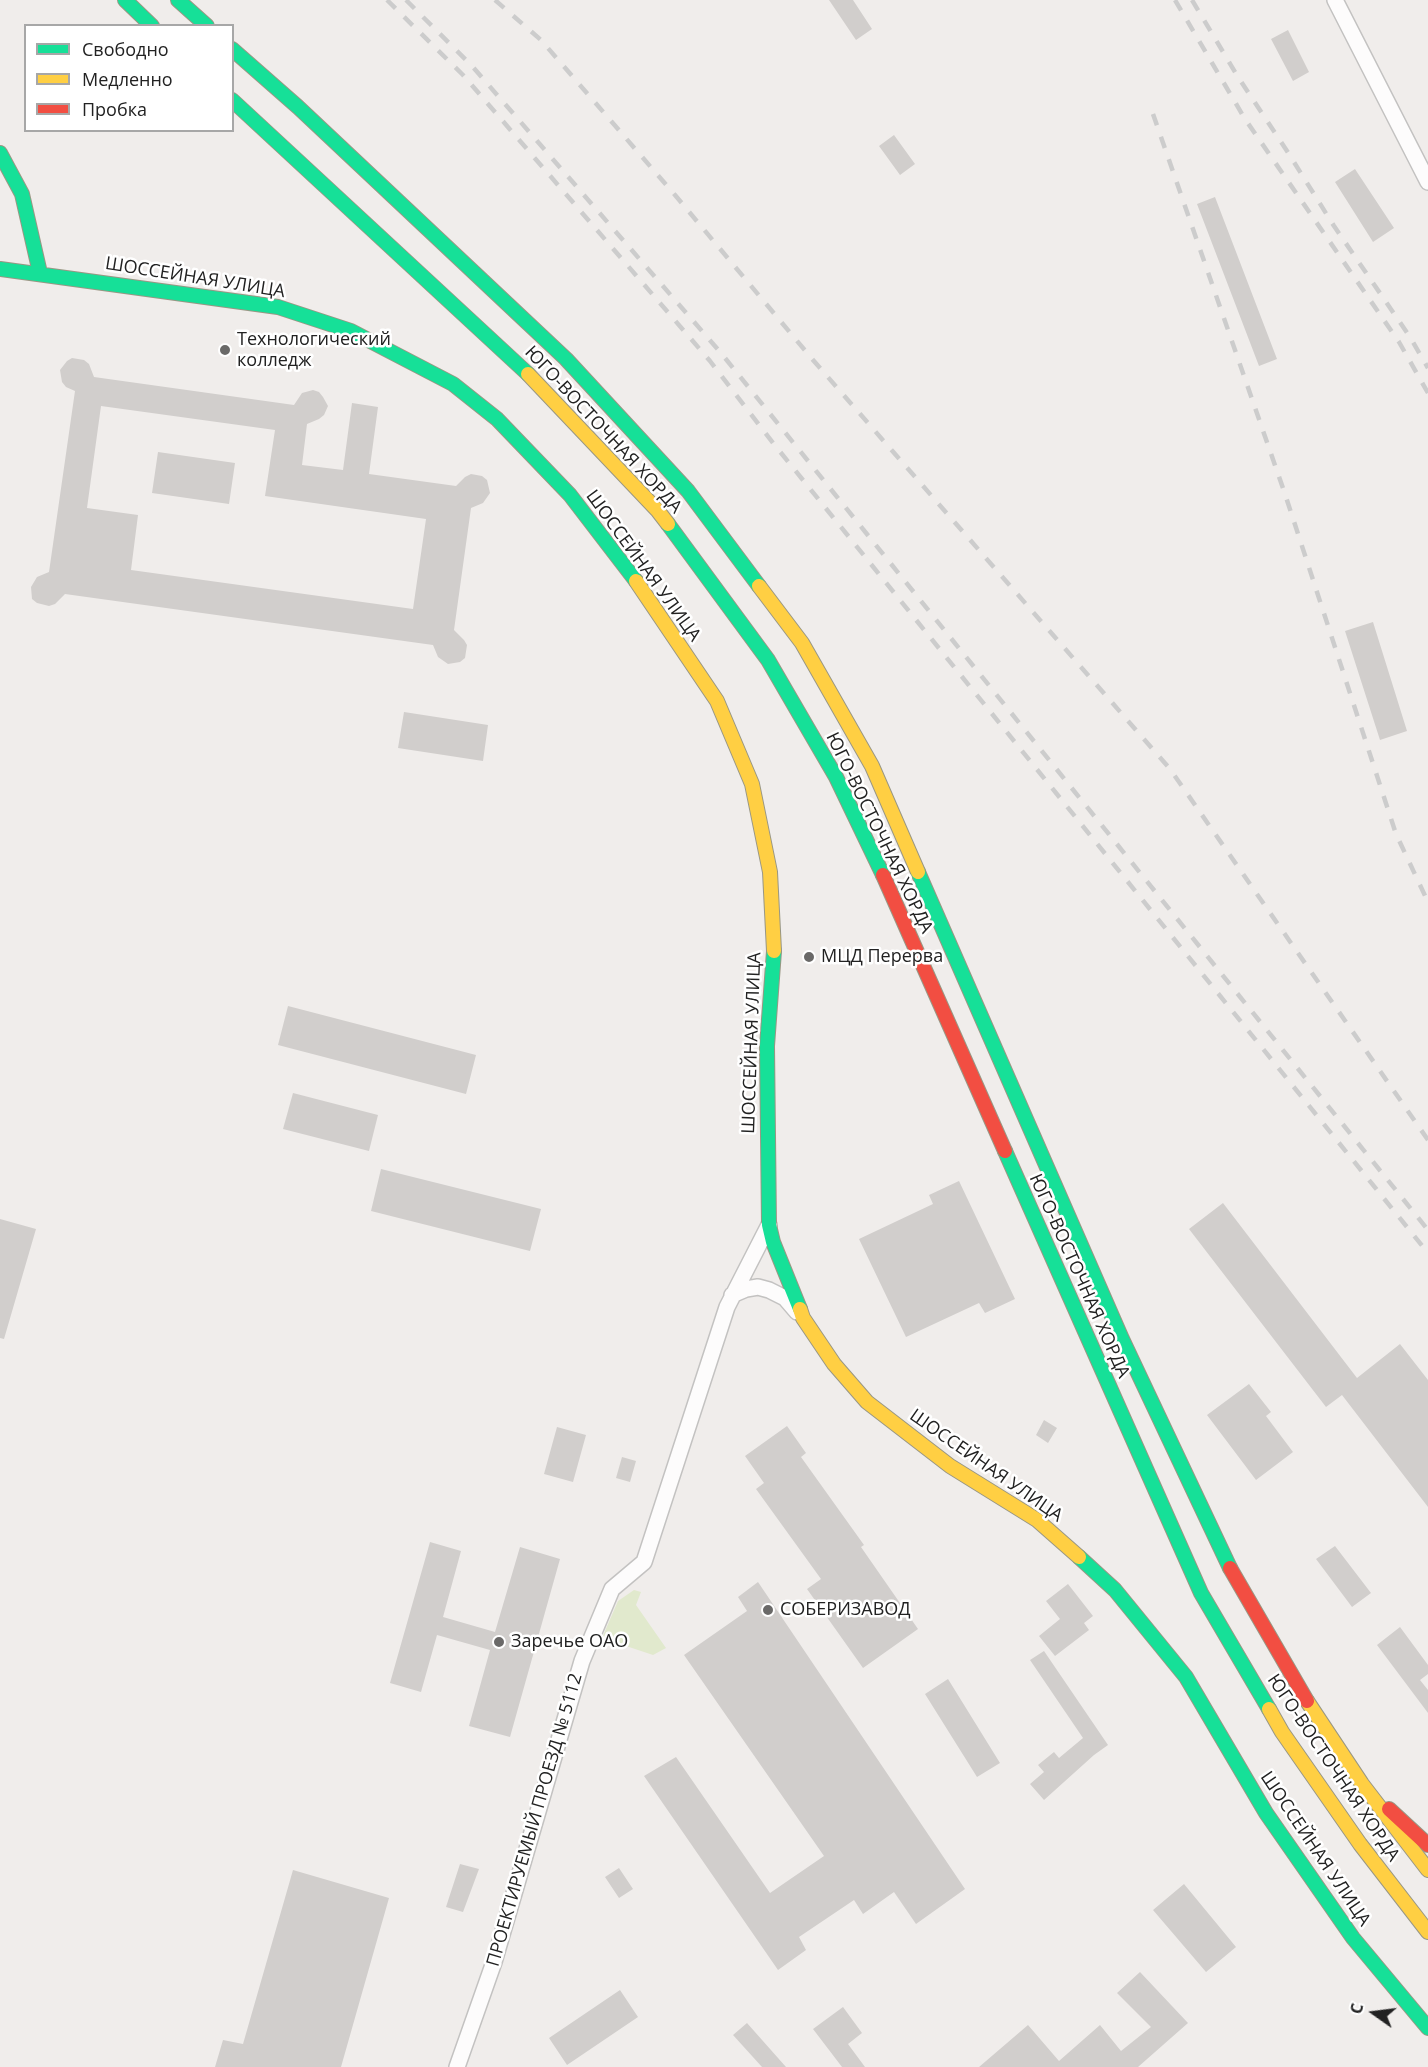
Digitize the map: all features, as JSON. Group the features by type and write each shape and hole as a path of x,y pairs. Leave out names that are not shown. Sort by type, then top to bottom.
{"main road":[{"path":"125,0 150,24"},
{"path":"178,0 205,24"},
{"name":"ЮГО-ВОСТОЧНАЯ ХОРДА","path":"234,51 298,107 566,359 688,491 802,643 872,766 1122,1339 1235,1579 1313,1712 1362,1784 1428,1870"},
{"name":"ЮГО-ВОСТОЧНАЯ ХОРДА","path":"234,101 546,392 658,511 768,660 836,777 892,895 1132,1442 1201,1593 1282,1732 1360,1844 1428,1932"},
{"path":"0,153 22,194 40,273"},
{"name":"ШОССЕЙНАЯ УЛИЦА","path":"0,269 278,307 351,331 453,384 496,419 570,495 652,603 717,701 752,784 770,872 774,953 767,1046 769,1225 773,1242 803,1318 834,1364 867,1402 950,1466 1037,1520 1115,1590 1186,1677 1266,1813 1353,1938 1428,2028"},
{"path":"1362,1784 1428,1845"}],"street":[{"path":"1335,0 1428,182"},
{"name":"ПРОЕКТИРУЕМЫЙ ПРОЕЗД № 5112","path":"457,2067 494,1962 582,1661 612,1589 644,1562 727,1307 769,1225"},
{"path":"732,1295 746,1288 759,1287 769,1290 785,1298 803,1318"}],"green space":[{"path":"634,1590 641,1592 636,1605 666,1648 653,1655 602,1638 618,1601"}],"building":[{"path":"829,0 853,0 872,29 856,40"},
{"path":"1288,30 1309,72 1293,81 1271,39"},
{"path":"894,135 915,164 900,175 879,146"},
{"path":"1355,169 1394,228 1373,242 1335,182"},
{"path":"1215,197 1277,359 1259,366 1197,204"},
{"path":"72,358 84,360 89,364 94,377 294,405 302,393 313,390 319,392 328,406 324,415 307,424 302,465 343,470 352,403 378,407 369,474 456,486 471,474 482,476 487,480 490,493 483,503 471,508 454,630 467,645 465,658 460,662 448,664 438,657 433,645 65,594 55,604 49,606 37,603 32,599 31,587 37,577 49,572 75,391 66,387 62,382 60,370","holes":["101,406 275,430 265,496 426,519 413,609 131,570 138,515 87,508"]},
{"path":"158,452 235,463 229,504 152,493"},
{"path":"1373,622 1407,731 1380,740 1345,631"},
{"path":"404,712 488,725 483,761 398,748"},
{"path":"288,1006 476,1055 466,1094 278,1045"},
{"path":"293,1093 378,1115 369,1151 283,1129"},
{"path":"381,1169 541,1209 530,1251 371,1211"},
{"path":"959,1181 1015,1299 985,1313 979,1303 906,1337 859,1239 933,1204 929,1195"},
{"path":"1223,1203 1357,1378 1400,1344 1428,1380 1428,1507 1342,1395 1326,1407 1189,1229"},
{"path":"0,1219 36,1229 4,1339 0,1338"},
{"path":"1249,1384 1271,1412 1266,1416 1293,1452 1256,1480 1207,1415"},
{"path":"1044,1420 1057,1428 1048,1443 1036,1435"},
{"path":"787,1426 806,1453 801,1457 864,1545 861,1547 918,1629 863,1668 807,1589 821,1579 756,1489 764,1483 745,1456"},
{"path":"557,1427 586,1435 573,1482 544,1474"},
{"path":"622,1457 636,1461 630,1482 616,1478"},
{"name":"Заречье ОАО","path":"430,1542 461,1551 443,1617 495,1632 520,1547 560,1559 510,1737 469,1726 490,1650 437,1635 421,1692 390,1683"},
{"path":"1335,1546 1371,1593 1352,1607 1316,1559"},
{"path":"758,1582 965,1889 916,1924 894,1892 863,1914 854,1900 799,1937 806,1950 778,1970 644,1776 676,1757 770,1893 824,1856 684,1655 747,1611 738,1597"},
{"path":"1068,1584 1093,1616 1084,1623 1089,1630 1055,1656 1039,1636 1060,1619 1046,1601"},
{"path":"1400,1627 1428,1665 1428,1674 1420,1680 1428,1690 1428,1713 1377,1645"},
{"path":"1044,1651 1108,1745 1044,1800 1030,1784 1044,1772 1038,1765 1054,1752 1059,1758 1083,1738 1030,1660"},
{"path":"948,1679 1000,1763 977,1777 925,1694"},
{"path":"460,1864 479,1869 463,1912 446,1907"},
{"path":"619,1868 633,1889 619,1898 605,1877"},
{"path":"293,1870 389,1898 341,2067 215,2067 223,2040 243,2044"},
{"path":"1184,1884 1236,1947 1206,1972 1153,1910"},
{"path":"1140,1972 1188,2023 1138,2067 979,2067 1028,2025 1059,2061 1100,2025 1121,2051 1151,2027 1117,1993"},
{"path":"620,1990 638,2017 567,2065 549,2038"},
{"path":"843,2007 862,2033 848,2044 865,2067 842,2067 813,2029"},
{"path":"747,2023 786,2067 762,2067 733,2035"}],"railway":[{"path":"387,0 463,75 710,361 773,443 1428,1253"},
{"path":"406,0 472,66 721,353 1428,1230"},
{"path":"495,0 541,40 813,360 1170,769 1428,1140"},
{"path":"1175,0 1245,119 1399,342 1428,393"},
{"path":"1192,0 1238,77 1334,226 1410,337 1428,368"},
{"path":"1153,114 1285,494 1396,834 1428,902"}],"traffic: fast":[{"path":"125,0 150,24"},
{"path":"178,0 205,24"},
{"path":"234,51 298,107 566,359 688,491 759,586"},
{"path":"234,102 528,374"},
{"path":"0,153 22,194 40,273"},
{"path":"0,269 278,307 351,331 453,384 497,419 570,495 636,581"},
{"path":"668,524 768,660 836,777 883,875"},
{"path":"918,872 1122,1339 1230,1568"},
{"path":"774,951 767,1046 769,1225 773,1242 800,1309"},
{"path":"1005,1151 1201,1593 1269,1709"},
{"path":"1079,1557 1115,1590 1186,1677 1266,1813 1353,1938 1428,2028"}],"traffic: slow":[{"path":"528,374 668,524"},
{"path":"636,581 717,701 752,784 770,872 774,951"},
{"path":"759,586 802,643 872,766 918,872"},
{"path":"800,1309 803,1318 834,1364 867,1402 950,1466 1037,1520 1079,1557"},
{"path":"1307,1701 1362,1784 1428,1870"},
{"path":"1269,1709 1282,1732 1360,1844 1428,1932"}],"traffic: jam":[{"path":"883,875 1005,1151"},
{"path":"1230,1568 1307,1701"},
{"path":"1389,1809 1428,1845"}],"place":[{"name":"Технологический колледж","path":"225,350"},
{"name":"МЦД Перерва","path":"809,957"},
{"name":"СОБЕРИЗАВОД","path":"768,1610"},
{"name":"Заречье ОАО","path":"499,1642"}]}
